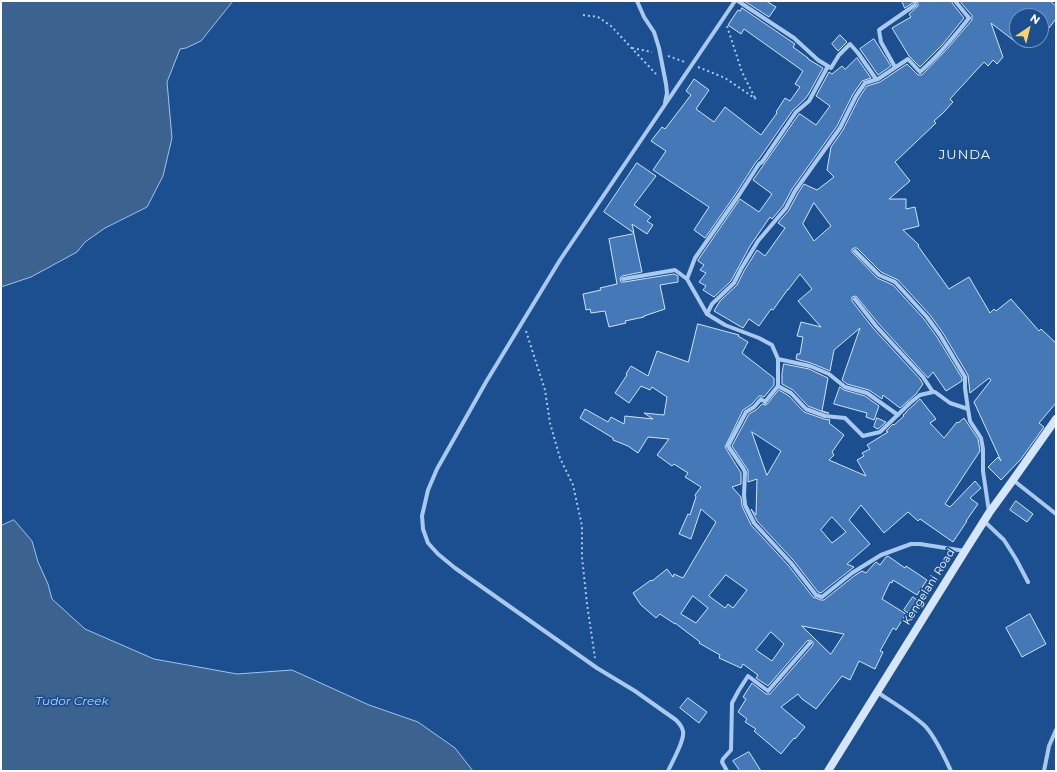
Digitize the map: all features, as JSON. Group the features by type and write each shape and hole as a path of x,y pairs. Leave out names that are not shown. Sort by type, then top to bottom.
{"main road":[{"name":"Kengelani Road","path":"828,771 989,513 1056,419"}],"street":[{"path":"637,1 644,17 654,32 659,48 667,93 665,105"},
{"path":"668,771 683,738 681,726 676,720 597,668 455,568 438,554 428,543 423,529 422,516 428,490 436,469 539,294 576,236 735,1"},
{"path":"738,1 794,38 818,60 831,68 839,55 850,44 858,53 876,80"},
{"path":"707,314 712,304 734,282 740,269 758,241 786,208 795,191 840,128 856,96 865,83 876,80 908,58 920,72 951,41 969,18 955,1"},
{"path":"895,67 881,42 880,30 915,5"},
{"path":"687,280 695,258 739,195 758,164 762,162 796,112 809,101 828,66"},
{"path":"855,251 879,275 895,282 927,317 966,377 965,388 970,420 981,438 983,448 983,471 989,513"},
{"path":"623,279 675,270 687,280 707,314 725,325 759,338 772,345 778,359 778,386 765,402 761,398 754,407 746,412 728,446 745,472 745,505 754,523 791,563 816,595 822,597 852,573 881,554 911,544 965,551"},
{"path":"855,299 876,326 923,377 933,392 950,403 968,409"},
{"path":"778,359 810,366 829,374 844,386 867,393 898,415"},
{"path":"778,386 791,393 806,409 826,416 845,418 863,436 880,432 920,395 933,392"},
{"path":"1013,480 1056,514"},
{"path":"984,521 1004,540 1028,582"},
{"path":"727,771 722,762 723,758 731,750 732,703 748,676 768,691 810,643"},
{"path":"877,692 926,728 941,749 951,771"},
{"path":"1044,771 1049,746 1056,730"}],"path":[{"path":"583,15 598,17 611,26 658,77"},
{"path":"725,16 729,36 742,72 756,99"},
{"path":"523,321 545,390 550,423 560,458 573,486 582,526 583,571 597,668"}],"water":[{"path":"1,1 233,1 201,41 186,48 180,49 167,82 172,138 163,176 147,207 105,228 85,242 77,252 31,277 1,287"},
{"name":"Tudor Creek","path":"14,520 32,541 52,599 85,629 154,659 237,674 292,670 369,705 418,722 455,748 473,771 1,771 1,526"}],"building":[{"path":"766,1 776,7 769,17 746,2"},
{"path":"902,1 952,1 964,18 943,44 920,67 909,56 892,28 911,17 909,14 918,6 918,3 914,2 905,8"},
{"path":"960,1 1050,1 1056,6 1056,19 1049,28 1049,8 1009,8 1009,37 991,23 1003,57 997,64 993,60 988,66 984,62 950,99 953,102 934,121 936,123 895,162 910,181 889,199 906,199 906,209 915,207 919,226 903,230 919,245 918,246 949,289 969,277 990,313 994,309 996,311 1011,299 1039,331 1041,329 1056,343 1056,403 1039,423 1044,427 1021,459 1001,480 988,467 998,457 1001,461 974,402 991,380 989,378 970,393 968,375 943,333 930,315 898,280 881,272 857,248 852,249 852,252 877,278 893,285 924,319 937,337 962,378 962,381 946,391 933,372 928,378 856,296 852,297 852,301 873,328 920,379 923,384 916,394 900,408 883,395 882,399 869,390 847,384 842,380 860,328 834,350 830,371 811,363 796,359 797,354 800,354 803,337 797,336 801,322 821,327 798,301 812,289 800,274 759,326 749,319 743,328 714,311 720,301 737,285 757,250 765,256 785,228 778,223 789,210 804,184 817,190 834,177 827,170 831,147 843,130 859,98 867,86 880,82 907,64 918,75 922,75 972,20 972,16","holes":["814,203 831,226 814,241 803,224"]},
{"path":"742,8 795,44 793,47 808,59 823,68 808,95 793,110 705,238 694,230 709,207 653,170 666,151 651,141 662,127 665,129 691,95 686,91 694,79 709,90 696,109 714,122 725,107 761,135 777,113 776,112 785,98 790,101 800,87 795,84 803,71 744,29 741,34 728,25 738,10 740,11"},
{"path":"840,35 847,42 838,51 832,44"},
{"path":"874,39 891,66 878,75 860,49"},
{"path":"857,58 871,78 862,81 853,94 837,126 792,189 783,206 772,219 770,217 750,246 731,281 714,297 703,290 706,286 699,282 706,273 700,270 704,265 698,260 740,199 759,212 772,194 753,180 799,114 816,125 830,106 816,96 829,72 832,74 842,66 845,69"},
{"path":"637,163 656,176 634,205 651,217 647,221 653,225 647,234 632,224 634,233 604,212"},
{"path":"634,234 642,272 622,276 620,278 621,282 674,274 678,276 678,282 660,285 665,309 644,317 625,321 626,323 609,327 605,311 591,313 590,309 586,310 583,294 601,290 600,288 617,284 609,239"},
{"path":"698,324 739,335 738,336 748,342 742,353 774,378 774,385 764,397 759,396 752,404 743,410 725,447 741,473 741,484 732,487 741,497 742,506 751,525 788,565 813,597 824,600 854,576 862,571 866,573 876,562 880,565 888,556 905,568 906,566 927,580 917,595 893,580 892,583 890,582 882,599 906,614 896,630 893,628 880,651 883,652 875,669 859,661 850,680 842,676 816,709 802,699 798,694 781,707 805,727 781,754 754,731 756,729 745,722 747,719 738,712 746,699 743,697 752,683 766,694 770,694 813,645 813,642 810,640 807,641 768,686 756,678 758,675 743,664 741,668 719,658 720,655 699,643 700,642 675,623 660,614 656,618 641,605 633,593 667,569 673,577 674,574 683,578 716,522 701,509 691,539 679,534 688,514 690,515 696,497 695,495 701,487 685,477 688,473 674,464 672,466 657,455 669,439 648,437 638,453 628,446 613,440 613,438 580,418 585,409 608,422 611,417 624,424 625,416 653,419 644,413 664,415 667,397 652,387 650,390 641,386 629,403 615,393 631,366 648,376 657,351 688,362","holes":["726,575 747,590 733,608 728,604 725,608 709,596","693,596 708,608 696,623 681,614","802,626 844,634 831,654","771,632 784,644 772,661 756,650"]},
{"path":"784,364 809,369 828,378 822,411 829,413 826,413 808,406 793,390 782,384"},
{"path":"840,387 844,390 865,396 879,406 874,420 866,417 867,413 834,404"},
{"path":"779,390 789,396 804,412 830,420 829,423 844,435 832,452 834,455 829,460 866,476 857,460 864,456 862,453 870,449 867,445 888,432 886,431 904,416 903,415 920,399 936,419 930,423 944,438 957,422 958,423 964,418 978,439 980,451 945,504 950,507 975,481 981,488 970,498 978,504 953,542 920,519 918,521 908,512 884,533 861,505 849,520 870,544 847,564 854,567 821,593 818,592 794,561 757,521 751,509 756,515 757,479 748,482 748,470 732,446 749,414 762,404 767,404","holes":["752,432 781,451 767,475","832,517 846,532 832,543 821,530"]},
{"path":"877,418 886,422 878,429 874,427"},
{"path":"1016,501 1033,514 1027,522 1010,510"},
{"path":"913,597 921,603 912,616 904,610"},
{"path":"1030,614 1046,644 1022,657 1006,628"},
{"path":"688,698 707,712 699,723 680,708"},
{"path":"749,752 761,771 740,771 733,761"}],"district":[{"name":"JUNDA","path":"965,155"}]}
